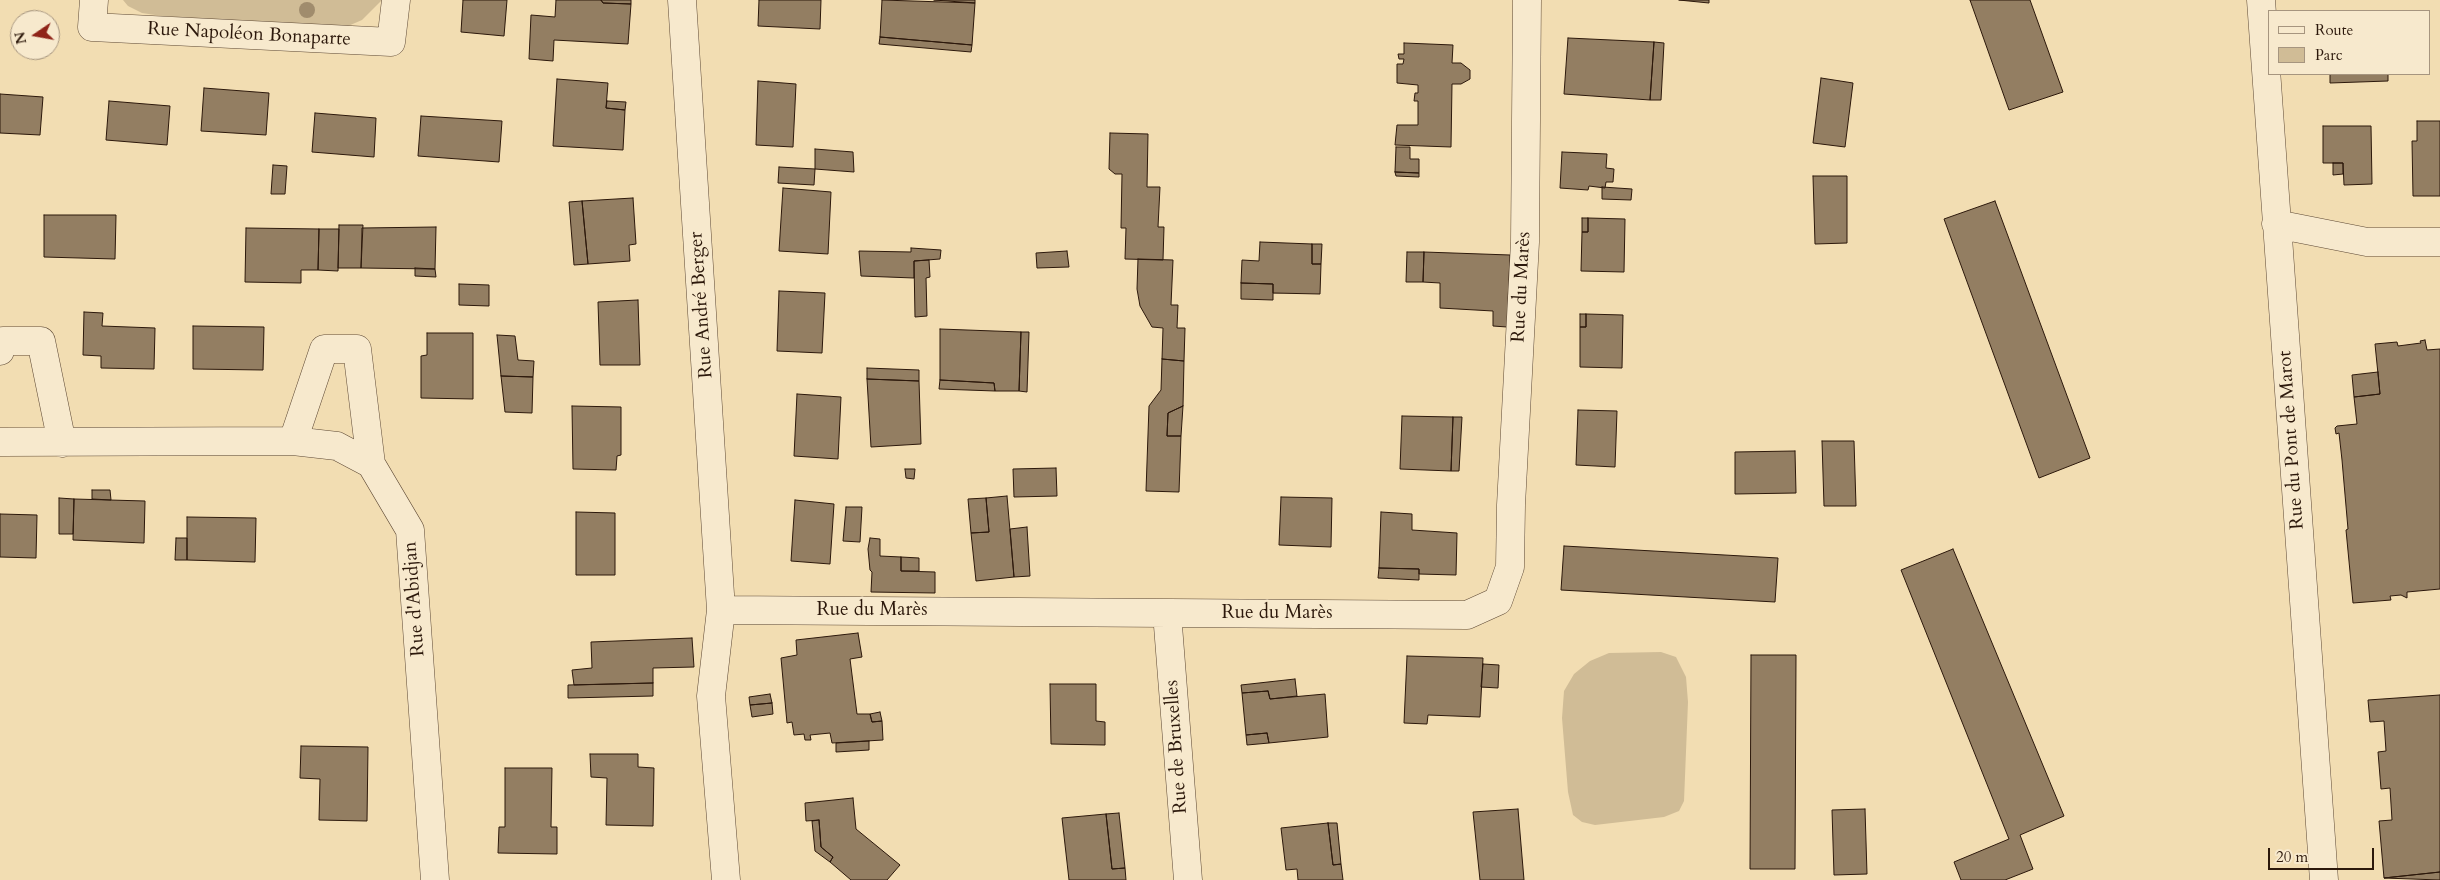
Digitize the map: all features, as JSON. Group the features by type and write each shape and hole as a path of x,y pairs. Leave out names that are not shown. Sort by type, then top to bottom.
{"street":[{"name":"Rue Napoléon Bonaparte","path":"94,0 92,26 391,42 396,0"},
{"name":"Rue André Berger","path":"682,0 721,610"},
{"name":"Rue du Marès","path":"721,610 1468,615 1498,601 1510,567 1511,504 1525,242 1527,0"},
{"name":"Rue du Pont de Marot","path":"2261,0 2324,880"},
{"path":"2276,224 2367,242 2440,242"},
{"path":"0,351 3,340 41,341 62,443"},
{"path":"293,441 324,349 357,349 371,464"},
{"path":"0,442 293,441 337,446 371,464"},
{"name":"Rue d'Abidjan","path":"371,464 410,530 435,880"},
{"path":"721,610 711,696 726,880"},
{"name":"Rue de Bruxelles","path":"1167,613 1188,880"}],"green space":[{"path":"123,0 382,0 362,20 348,26 329,27 162,16 142,13 128,6"},
{"path":"1661,652 1676,657 1686,677 1688,702 1684,801 1679,811 1664,817 1595,825 1582,822 1573,815 1568,792 1562,718 1564,691 1574,674 1590,661 1609,653"}],"building":[{"path":"463,0 507,0 504,36 461,32"},
{"path":"556,0 601,0 603,3 631,4 628,44 554,40 553,61 529,59 531,15 555,17"},
{"path":"601,0 631,0 631,4 603,3"},
{"path":"759,0 821,0 820,29 758,26"},
{"path":"882,0 975,3 972,45 880,37"},
{"path":"934,0 975,0 975,3"},
{"path":"1679,0 1709,0 1709,3"},
{"path":"1970,0 2030,0 2063,92 2009,110"},
{"path":"880,37 972,45 971,52 879,44"},
{"path":"1568,38 1654,42 1650,100 1564,94"},
{"path":"1654,42 1664,43 1661,100 1650,100"},
{"path":"1404,43 1453,45 1452,63 1461,63 1470,70 1470,79 1461,84 1452,84 1451,147 1395,145 1397,125 1418,125 1418,101 1414,101 1415,93 1418,93 1418,85 1397,83 1397,64 1403,64 1404,59 1399,59 1398,54 1404,54"},
{"path":"2330,75 2388,75 2388,81 2330,83"},
{"path":"1821,78 1853,83 1845,147 1813,143"},
{"path":"557,79 608,83 606,108 625,110 623,150 553,146"},
{"path":"758,81 796,84 793,147 756,145"},
{"path":"204,88 269,93 266,135 201,131"},
{"path":"0,94 43,97 40,135 0,133"},
{"path":"109,101 170,106 167,145 106,140"},
{"path":"607,101 626,102 625,110 606,108"},
{"path":"315,113 376,118 374,157 312,152"},
{"path":"421,116 502,121 499,162 418,156"},
{"path":"2417,121 2440,121 2440,196 2413,196 2412,141 2417,141"},
{"path":"2323,126 2371,126 2372,184 2344,185 2343,163 2323,163"},
{"path":"1110,133 1148,134 1147,187 1160,187 1158,227 1164,227 1163,260 1125,259 1126,228 1121,228 1122,174 1115,174 1109,169"},
{"path":"1396,147 1410,147 1410,159 1419,159 1419,173 1395,172"},
{"path":"815,149 853,152 854,172 815,169"},
{"path":"1562,152 1607,154 1606,168 1614,169 1613,182 1606,182 1605,188 1589,186 1588,190 1560,188"},
{"path":"2333,163 2343,163 2343,174 2333,175"},
{"path":"273,165 287,166 285,194 271,194"},
{"path":"779,167 815,169 814,185 778,183"},
{"path":"1395,172 1419,173 1419,177 1396,176"},
{"path":"1813,176 1847,176 1847,243 1815,244"},
{"path":"1602,187 1632,189 1631,200 1602,199"},
{"path":"783,188 831,192 828,254 779,251"},
{"path":"633,198 636,244 629,245 630,261 588,264 582,201"},
{"path":"582,201 588,264 574,265 569,202"},
{"path":"1995,201 2090,458 2039,478 1944,219"},
{"path":"44,215 116,215 115,259 44,257"},
{"path":"1582,218 1588,218 1588,232 1582,232"},
{"path":"1588,218 1625,219 1624,272 1581,271 1582,232 1588,232"},
{"path":"339,225 363,225 361,268 338,268"},
{"path":"436,227 435,269 361,268 362,228"},
{"path":"246,228 319,229 318,270 301,270 301,283 245,282"},
{"path":"319,229 339,229 338,271 318,270"},
{"path":"1260,242 1312,244 1312,264 1321,264 1320,294 1273,293 1273,284 1241,283 1242,260 1259,261"},
{"path":"1312,244 1322,244 1321,264 1312,264"},
{"path":"911,248 941,250 940,259 914,261 914,278 861,276 859,251 911,252"},
{"path":"1067,251 1069,267 1037,268 1036,253"},
{"path":"1407,252 1424,252 1423,282 1406,282"},
{"path":"1424,252 1510,255 1507,327 1493,326 1493,311 1440,308 1440,283 1423,282"},
{"path":"1138,259 1173,260 1171,305 1178,305 1177,328 1185,328 1184,361 1162,359 1163,328 1152,327 1140,306 1137,289"},
{"path":"929,260 930,277 926,278 927,316 915,317 914,261"},
{"path":"415,268 435,269 436,277 415,276"},
{"path":"1241,283 1273,284 1273,300 1241,299"},
{"path":"459,284 489,285 489,306 459,305"},
{"path":"779,291 825,293 822,353 777,351"},
{"path":"638,300 640,365 600,365 598,302"},
{"path":"84,312 103,313 102,326 155,328 154,369 101,368 101,356 83,355"},
{"path":"1580,314 1586,314 1586,327 1580,327"},
{"path":"1586,314 1623,315 1622,368 1580,367 1580,327 1586,327"},
{"path":"193,326 264,327 263,370 193,369"},
{"path":"940,329 1021,332 1019,391 995,391 994,383 940,380"},
{"path":"1021,332 1029,332 1027,392 1019,391"},
{"path":"427,333 473,333 473,399 421,398 421,356 427,355"},
{"path":"497,335 515,336 518,360 534,361 533,377 501,376"},
{"path":"2425,340 2427,350 2440,349 2440,589 2407,592 2407,598 2401,595 2390,596 2391,600 2353,603 2342,460 2339,433 2336,434 2335,428 2337,426 2357,424 2354,397 2380,394 2375,344 2397,342 2398,346 2421,343 2420,341"},
{"path":"1162,359 1184,361 1183,406 1168,413 1167,436 1181,436 1179,492 1146,491 1149,406 1161,390"},
{"path":"867,368 919,370 919,381 867,379"},
{"path":"2378,372 2380,394 2354,397 2352,375"},
{"path":"501,376 533,377 532,413 505,412"},
{"path":"867,379 919,381 921,444 871,447"},
{"path":"940,380 994,383 995,391 939,389"},
{"path":"797,394 841,397 838,459 794,456"},
{"path":"572,406 621,407 621,455 617,456 616,470 573,469"},
{"path":"1183,406 1181,436 1167,436 1168,413"},
{"path":"1578,410 1617,411 1615,467 1576,465"},
{"path":"1402,416 1453,417 1451,471 1400,469"},
{"path":"1453,417 1462,417 1459,471 1451,471"},
{"path":"1822,441 1854,441 1856,506 1824,506"},
{"path":"1795,451 1796,493 1735,494 1735,452"},
{"path":"1056,468 1057,496 1014,497 1013,469"},
{"path":"905,469 915,469 914,479 906,478"},
{"path":"92,490 110,490 111,500 92,499"},
{"path":"1007,496 1014,577 976,581 971,533 989,532 986,498"},
{"path":"1281,497 1332,498 1331,547 1279,545"},
{"path":"59,498 74,499 73,534 59,534"},
{"path":"986,498 989,532 971,533 968,499"},
{"path":"74,499 145,501 144,543 73,540"},
{"path":"795,500 834,504 830,564 791,561"},
{"path":"846,507 862,507 860,542 843,541"},
{"path":"576,512 615,513 615,575 576,575"},
{"path":"1381,512 1412,514 1412,530 1457,533 1456,575 1419,574 1419,569 1379,568"},
{"path":"0,514 37,515 36,558 0,557"},
{"path":"187,517 256,518 255,562 187,560"},
{"path":"1027,527 1030,576 1014,577 1010,529"},
{"path":"176,538 187,538 187,560 175,560"},
{"path":"870,538 880,539 880,556 901,557 901,571 935,572 935,593 871,592 872,572 870,570 868,549"},
{"path":"1564,546 1778,558 1775,602 1561,590"},
{"path":"1953,549 2064,816 2020,835 2033,869 2005,880 1961,880 1954,862 2009,839 1901,570"},
{"path":"901,557 919,558 919,571 901,571"},
{"path":"1379,568 1419,569 1419,580 1378,578"},
{"path":"858,633 862,657 850,659 857,714 870,714 872,722 882,721 883,740 832,743 830,733 810,735 811,740 805,740 804,734 794,735 792,722 787,723 781,658 797,655 796,640"},
{"path":"692,638 694,667 653,668 653,683 574,685 572,670 592,668 591,642"},
{"path":"1751,655 1796,655 1795,869 1750,869"},
{"path":"1407,656 1483,658 1480,717 1428,715 1427,724 1404,723"},
{"path":"1483,664 1499,665 1498,688 1481,687"},
{"path":"1295,679 1297,696 1270,699 1268,691 1242,693 1241,685"},
{"path":"653,683 653,696 568,698 568,685"},
{"path":"1050,684 1096,684 1096,721 1105,722 1105,745 1051,744"},
{"path":"1268,691 1270,699 1325,694 1328,737 1269,743 1267,733 1246,735 1242,693"},
{"path":"770,694 772,703 750,705 749,697"},
{"path":"2440,695 2440,872 2384,878 2379,821 2392,820 2390,788 2381,789 2378,752 2386,751 2384,721 2370,722 2368,700"},
{"path":"772,703 773,714 752,717 750,705"},
{"path":"880,712 882,721 872,722 870,714"},
{"path":"1267,733 1269,743 1247,745 1246,735"},
{"path":"869,741 869,750 836,752 836,743"},
{"path":"301,746 368,747 367,821 319,820 320,779 300,778"},
{"path":"590,754 638,754 638,767 654,768 653,826 606,825 607,778 591,777"},
{"path":"505,768 552,768 551,827 557,827 557,854 498,853 499,827 505,827"},
{"path":"853,798 856,829 900,865 887,880 851,880 830,862 833,857 821,847 819,820 806,821 805,803"},
{"path":"1518,809 1524,880 1480,880 1473,812"},
{"path":"1865,809 1867,874 1834,875 1832,810"},
{"path":"1119,813 1125,868 1112,869 1106,814"},
{"path":"1106,814 1112,869 1125,868 1126,880 1069,880 1062,818"},
{"path":"819,820 821,847 833,857 830,862 815,851 812,821"},
{"path":"1328,823 1337,823 1341,864 1333,865"},
{"path":"1328,823 1333,865 1341,864 1343,880 1298,880 1297,869 1286,870 1281,828"},
{"path":"2440,872 2440,880 2384,878"}]}
